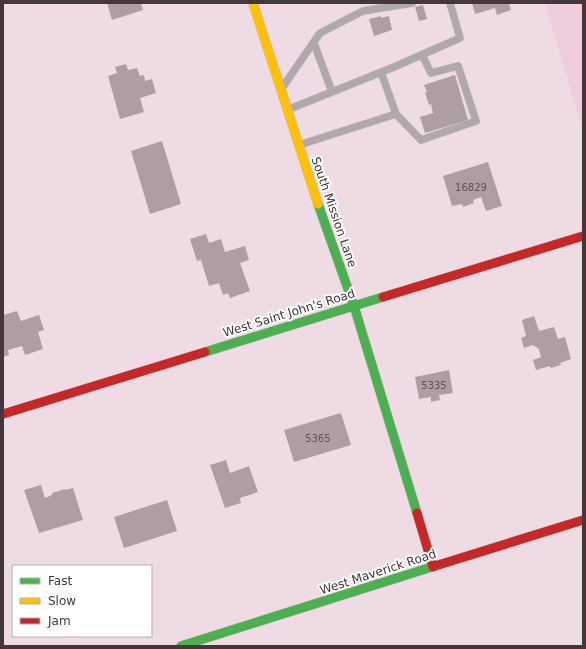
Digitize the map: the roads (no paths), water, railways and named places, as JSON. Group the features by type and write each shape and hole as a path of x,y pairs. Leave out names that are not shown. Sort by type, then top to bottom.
{"street":[{"name":"South Mission Lane","path":"254,3 298,145 354,306 433,567"},
{"name":"West Saint John's Road","path":"3,414 583,236"},
{"name":"West Maverick Road","path":"181,646 583,520"}],"lane":[{"path":"281,90 320,33 363,11 412,3"},
{"path":"287,110 460,38 450,3"},
{"path":"314,43 332,92"},
{"path":"381,72 396,114 422,140 476,121 458,66 431,73 422,55"},
{"path":"298,145 396,114"}]}
